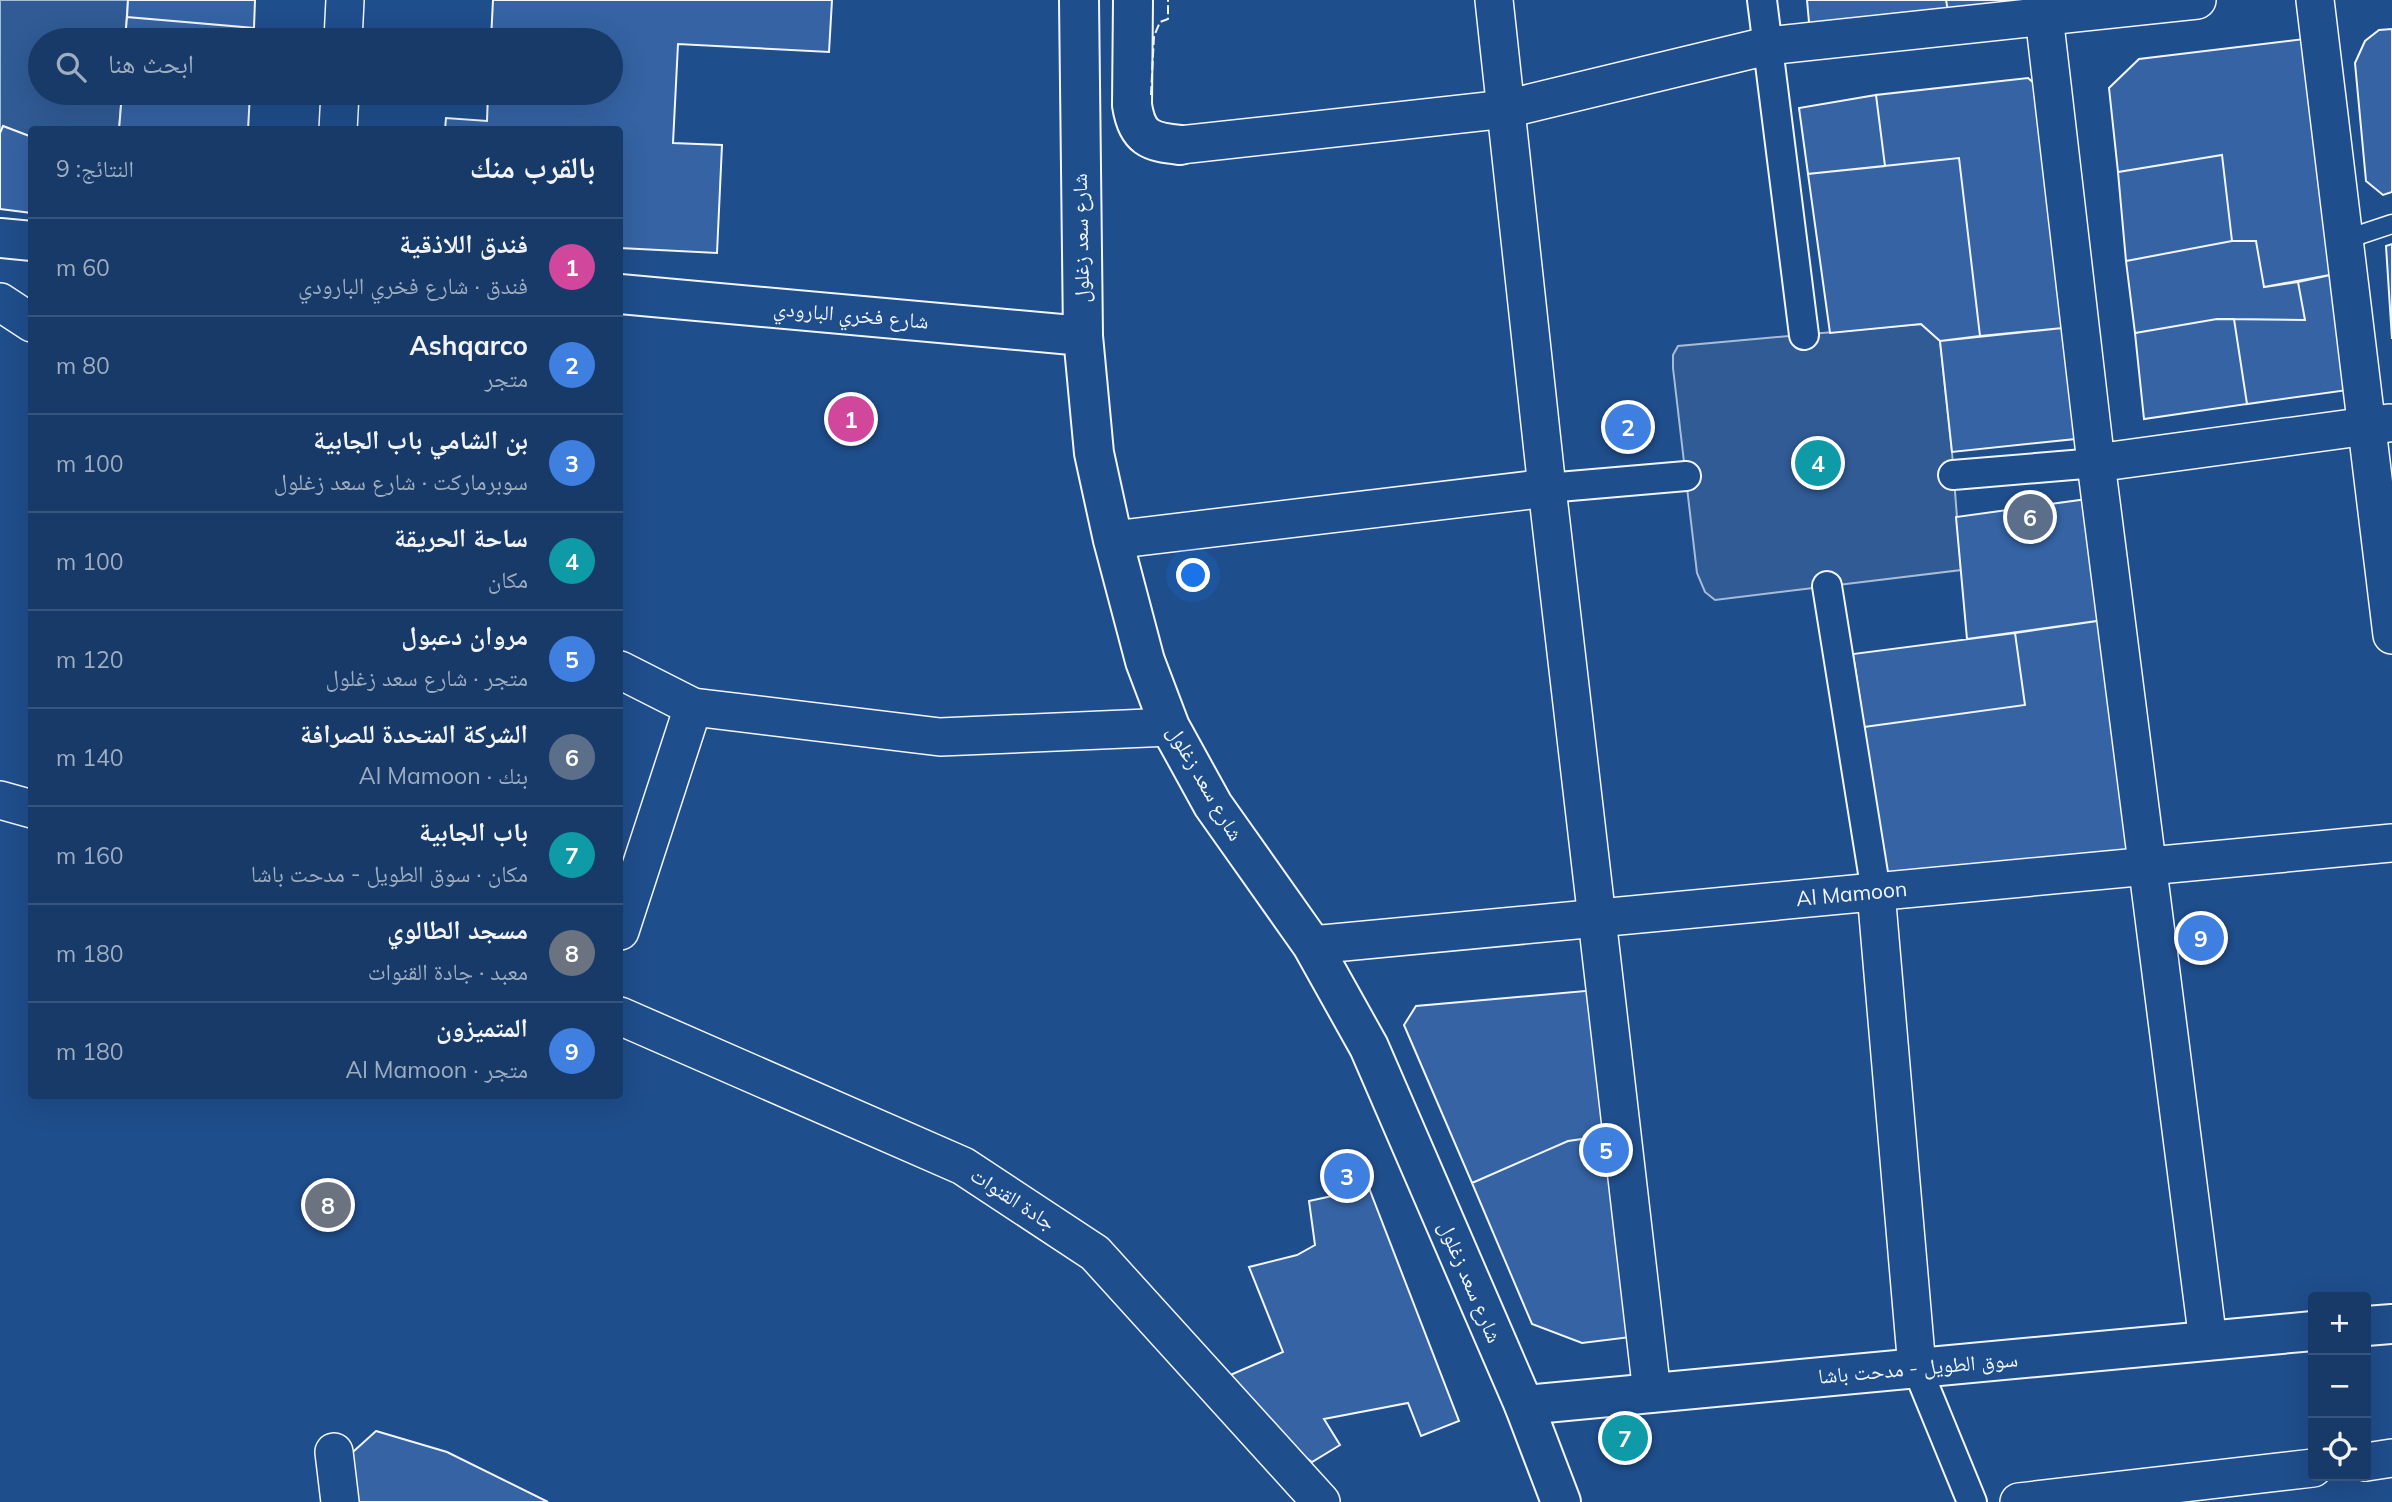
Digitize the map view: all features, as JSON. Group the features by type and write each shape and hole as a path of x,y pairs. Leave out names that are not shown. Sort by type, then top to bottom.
{"main road":[{"name":"شارع سعد زغلول","path":"1079,0 1083,336 1094,453 1113,540 1145,661 1170,727 1213,805 1312,945 1369,1047 1524,1405 1560,1502"},
{"path":"1133,0 1134,120 1141,133 1157,143 1180,145"},
{"path":"0,238 28,241"},
{"name":"شارع فخري البارودي","path":"623,294 1083,336"},
{"path":"2371,1326 2392,1324"},
{"name":"سوق الطويل - مدحت باشا","path":"1524,1405 2308,1331"}],"street":[{"path":"344,28 345,0"},
{"path":"1494,0 1547,488 1652,1393"},
{"path":"1762,0 1804,335"},
{"path":"1180,145 1506,109 1767,46 2043,8 2197,0"},
{"path":"2315,0 2344,240 2379,425 2392,635"},
{"path":"2043,8 2096,463 2208,1341"},
{"path":"338,126 339,105"},
{"path":"0,303 28,320"},
{"path":"1953,475 2096,463 2379,425"},
{"path":"1113,540 1547,488 1686,476"},
{"path":"1827,586 1876,892 1917,1368 1972,1502"},
{"path":"623,672 692,707 940,737 1170,727"},
{"path":"623,922 692,707"},
{"path":"0,800 28,808"},
{"name":"Al Mamoon","path":"1312,945 2392,843"},
{"name":"جادة القنوات","path":"623,1017 963,1166 1095,1253 1321,1502"},
{"path":"334,1452 340,1502"},
{"path":"2371,1461 2392,1458"},
{"path":"2019,1502 2308,1469"}],"lane":[{"path":"2344,240 2392,224"}],"shaded area":[{"path":"0,0 128,0 126,28 28,28 28,105 121,105 119,126 28,126 28,136 3,126 0,133"},
{"path":"1921,324 1940,341 1961,570 1715,600 1705,592 1697,573 1673,368 1673,355 1678,346"}],"building":[{"path":"128,0 255,0 254,28 127,17"},
{"path":"493,0 832,0 829,52 678,44 673,143 722,145 717,253 623,248 623,126 445,126 446,118 487,121 488,105 623,105 623,28 492,28"},
{"path":"1807,0 1946,0 1949,16 1810,33"},
{"path":"1946,0 2033,0 1949,16"},
{"path":"127,17 254,28 126,28"},
{"path":"2392,29 2392,192 2383,195 2366,181 2355,63 2365,41 2379,30"},
{"path":"2304,39 2335,274 2264,287 2256,241 2232,241 2222,155 2118,172 2109,88 2139,59"},
{"path":"2028,78 2048,95 2073,327 1980,336 1959,158 1885,166 1876,95"},
{"path":"1876,95 1885,166 1808,174 1799,108"},
{"path":"121,105 249,105 248,126 119,126"},
{"path":"3,126 28,135 28,212 0,209 0,133"},
{"path":"2222,155 2232,241 2126,261 2118,172"},
{"path":"1959,158 1980,336 1940,341 1921,324 1830,333 1808,174"},
{"path":"2232,241 2256,241 2264,287 2298,282 2305,320 2217,319 2135,333 2126,261"},
{"path":"2392,244 2392,339 2386,246"},
{"path":"2335,274 2348,390 2247,404 2234,319 2305,320 2298,282"},
{"path":"2217,319 2234,319 2247,404 2144,419 2135,333"},
{"path":"2073,327 2085,438 1952,452 1940,341"},
{"path":"2095,498 2111,619 1967,639 1956,517"},
{"path":"2111,619 2141,862 1885,884 1864,727 2025,705 2015,633"},
{"path":"2015,633 2025,705 1864,727 1853,654"},
{"path":"1596,990 1611,1135 1568,1141 1472,1183 1404,1025 1416,1006"},
{"path":"1611,1135 1639,1336 1582,1343 1532,1324 1472,1183 1568,1141"},
{"path":"1369,1188 1459,1421 1421,1436 1408,1403 1324,1419 1340,1445 1312,1462 1266,1430 1228,1376 1283,1352 1249,1267 1297,1255 1315,1245 1309,1201"},
{"path":"376,1431 447,1452 548,1502 347,1502 343,1461"}],"fence":[{"path":"1151,95 1154,36 1160,22 1168,19 1168,0"}],"place":[{"name":"فندق اللاذقية","path":"851,419"},
{"name":"Ashqarco","path":"1628,427"},
{"name":"ساحة الحريقة","path":"1818,463"},
{"name":"الشركة المتحدة للصرافة","path":"2030,517"},
{"name":"المتميزون","path":"2201,938"},
{"name":"مروان دعبول","path":"1606,1150"},
{"name":"بن الشامي باب الجابية","path":"1347,1176"},
{"name":"مسجد الطالوي","path":"328,1205"},
{"name":"باب الجابية","path":"1625,1438"}]}
